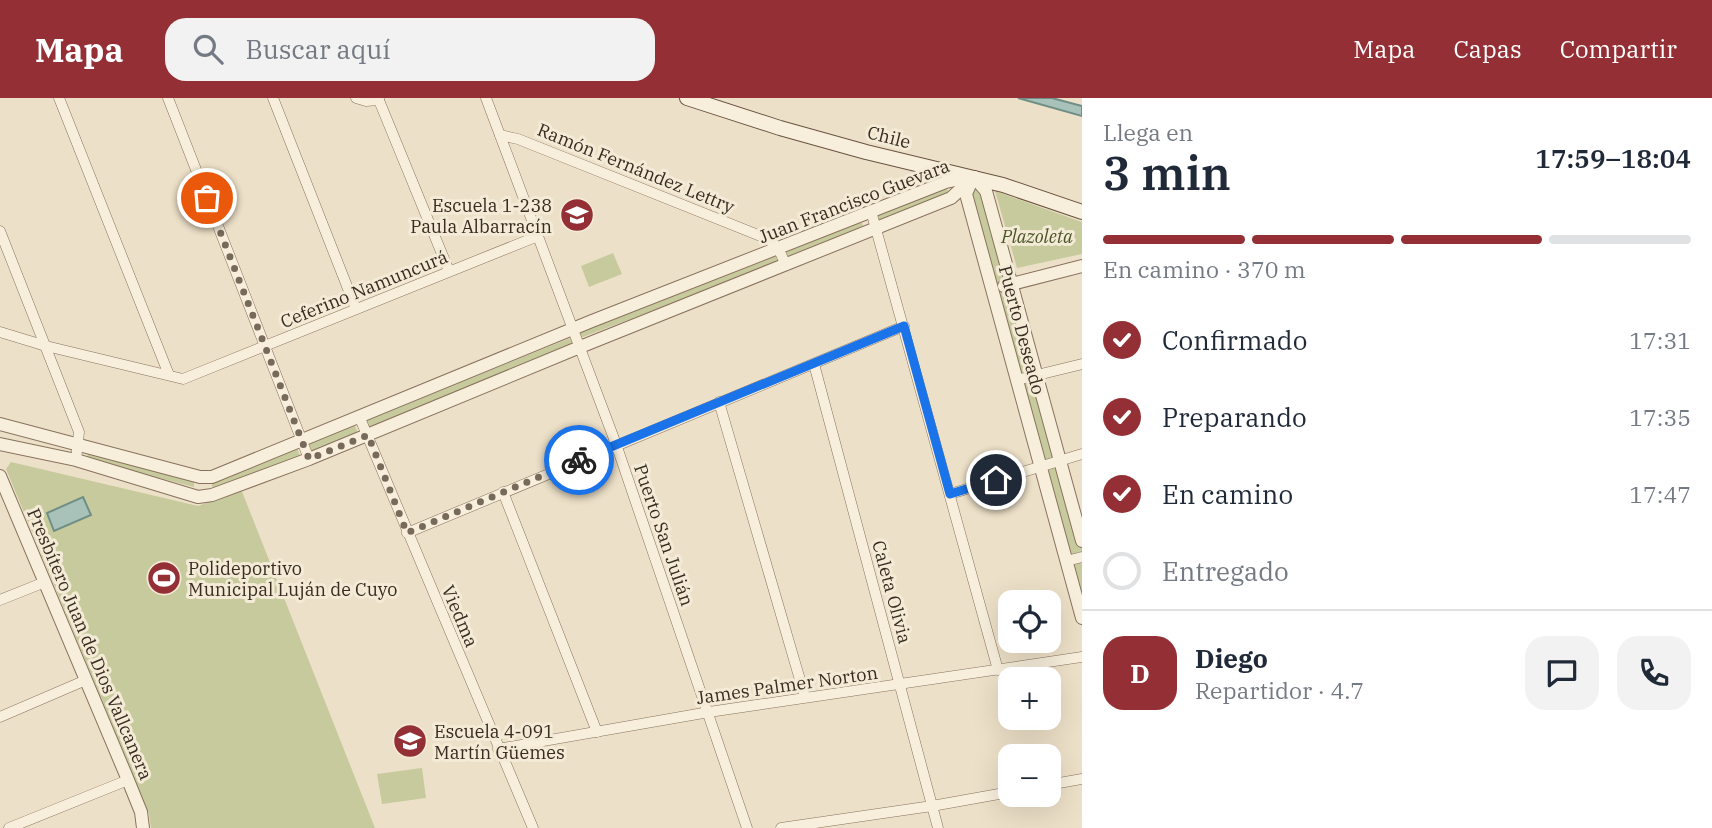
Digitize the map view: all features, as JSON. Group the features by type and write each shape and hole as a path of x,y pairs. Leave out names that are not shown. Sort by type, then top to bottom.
{"main road":[{"name":"Chile","path":"687,98 854,148 974,177 1082,212"}],"street":[{"path":"59,98 169,375"},
{"path":"168,98 309,459"},
{"path":"273,98 356,309"},
{"path":"356,98 366,102 379,99 449,271"},
{"name":"Puerto San Julián","path":"486,98 616,444 747,828"},
{"name":"Ramón Fernández Lettry","path":"500,135 518,139 768,239 778,248"},
{"name":"Juan Francisco Guevara","path":"0,424 200,477 212,477 573,329 871,211 946,182 974,177"},
{"name":"Juan Francisco Guevara","path":"198,497 212,495 309,459 951,198 974,177"},
{"name":"Puerto Deseado","path":"1082,541 986,191 974,177 966,194 1082,618"},
{"path":"871,211 998,670"},
{"path":"0,231 79,432 76,460"},
{"name":"Ceferino Namuncurá","path":"0,332 46,346 183,379 538,236"},
{"path":"778,248 786,265"},
{"path":"993,289 1082,266"},
{"path":"407,533 904,326"},
{"name":"Caleta Olivia","path":"814,364 938,828"},
{"path":"1017,380 1082,364"},
{"path":"719,402 805,697"},
{"name":"Viedma","path":"359,416 533,828"},
{"path":"0,444 76,460 198,497 200,477"},
{"path":"950,494 1082,454"},
{"name":"Presbítero Juan de Dios Vallcanera","path":"0,476 4,495 45,582 128,780 144,828"},
{"path":"503,492 597,732"},
{"path":"1066,561 1082,557"},
{"path":"0,600 45,582"},
{"name":"James Palmer Norton","path":"1017,667 1082,657"},
{"name":"James Palmer Norton","path":"498,749 709,712 998,670"},
{"path":"0,716 86,680"},
{"path":"1061,783 1082,779"},
{"path":"9,828 128,780"},
{"path":"781,828 998,794"}],"green space":[{"path":"974,177 986,191 1082,541 1082,618 966,194"},
{"path":"945,185 949,194 876,225 872,215"},
{"name":"Plazoleta","path":"995,191 1082,222 1082,254 1017,268"},
{"path":"859,217 865,230 786,262 780,248"},
{"path":"773,251 779,263 580,338 575,329"},
{"path":"613,253 622,274 589,287 581,266"},
{"path":"573,337 577,345 368,428 365,420"},
{"path":"354,424 358,433 312,451 308,442"},
{"path":"297,448 300,456 214,491 211,483"},
{"path":"86,450 194,478 194,487 89,460"},
{"name":"Polideportivo Municipal Luján de Cuyo","path":"11,462 198,506 241,489 375,828 151,828 149,814 6,469"},
{"path":"422,768 426,798 382,804 377,774"}],"water":[{"path":"1018,98 1052,98 1082,106 1082,116"},
{"path":"83,497 91,515 54,531 47,513"}],"way so far":[{"path":"207,198 309,459 368,435 407,533 579,460"}],"place":[{"name":"Escuela 1-238 Paula Albarracín","path":"577,215"},
{"name":"Polideportivo Municipal Luján de Cuyo","path":"164,578"},
{"name":"Escuela 4-091 Martín Güemes","path":"410,741"}],"route":[{"path":"579,460 904,326 950,494 996,480"}]}
